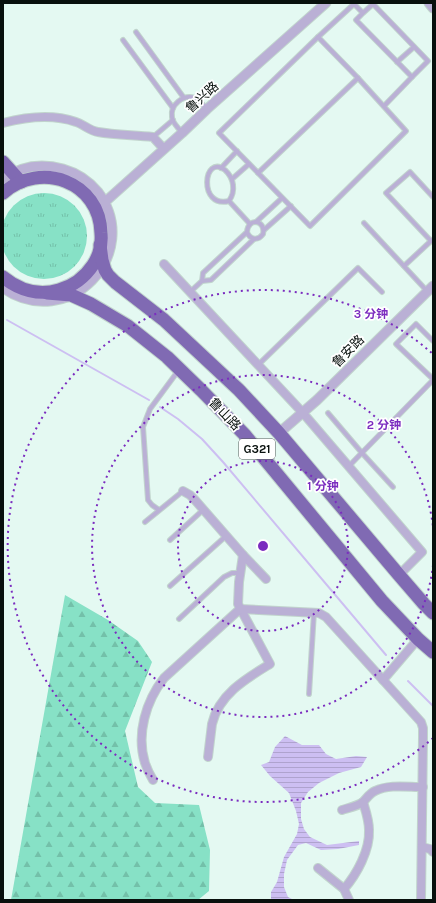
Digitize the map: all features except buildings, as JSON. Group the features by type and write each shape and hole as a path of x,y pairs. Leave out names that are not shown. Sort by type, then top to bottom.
{"highway":[{"path":"3,162 12,178 11,187 3,193"},
{"path":"12,178 42,177 64,181 83,192 90,201 100,207 101,236 98,254 94,263 89,271 75,284 47,293"},
{"name":"鲁山路","path":"100,245 103,266 108,275 180,333 239,390 279,433 433,613"},
{"name":"鲁山路","path":"3,277 15,286 26,290 39,293 71,295 91,304 128,326 162,353 244,434 382,601 418,640 433,652"}],"street":[{"name":"鲁兴路","path":"100,207 326,3"},
{"path":"429,3 433,8"},
{"path":"3,123 20,119 47,117 58,118 76,122 96,132 153,137 164,149"},
{"path":"3,288 20,297 36,300 57,300 71,295 92,281 103,266 108,254 112,232 110,218 100,207"},
{"path":"164,264 303,413 422,552 399,575"},
{"name":"鲁安路","path":"279,433 317,400 430,288"},
{"path":"183,490 190,494 266,579"},
{"path":"208,757 213,719 219,708 236,686 270,664 238,604 243,555"},
{"path":"153,780 145,762 142,745 144,723 150,701 164,678 240,609 319,613 326,617 421,722 423,731 421,900"},
{"path":"383,680 418,640"},
{"path":"342,810 362,802 371,793 384,788 422,787"},
{"path":"344,889 358,870 368,841 368,818 362,802"},
{"path":"422,847 433,852"},
{"path":"318,868 344,889 349,900"}],"lane":[{"path":"318,37 406,131 310,226 219,133 318,37 353,4 363,13"},
{"path":"384,106 428,61 373,4 356,20 412,77"},
{"path":"136,32 184,98"},
{"path":"123,40 173,108"},
{"path":"397,62 414,47"},
{"path":"258,173 358,78"},
{"path":"182,133 171,115 173,108 178,101 190,97 196,98 207,109"},
{"path":"153,137 173,120"},
{"path":"221,168 237,151"},
{"path":"232,179 249,164"},
{"path":"229,201 233,195 232,179 227,172 221,168 215,168 209,172 207,179 211,194 218,200 229,201 250,224"},
{"path":"404,266 432,240 386,193 410,172 433,197"},
{"path":"190,293 202,281 203,273 247,232 250,224 256,222 282,198"},
{"path":"202,281 211,280 254,239 262,236 264,230 290,206"},
{"path":"256,222 261,224 264,230"},
{"path":"364,223 404,266 430,288"},
{"path":"247,232 249,236 254,239"},
{"path":"258,365 358,268 382,292"},
{"path":"349,466 432,377 396,344 416,324 433,341"},
{"path":"159,510 148,500 142,427 150,409 180,370"},
{"path":"328,413 393,487"},
{"path":"145,522 183,490"},
{"path":"170,540 203,509"},
{"path":"170,586 226,536"},
{"path":"179,619 224,577 232,573 240,573"},
{"path":"309,694 314,612"}],"green space":[{"path":"44,193 60,196 68,200 80,212 84,220 87,236 84,252 80,260 68,272 60,276 44,279 28,276 20,272 8,260 4,252 1,236 4,220 8,212 20,200 28,196"},
{"path":"65,595 108,620 138,641 152,662 125,731 138,787 155,803 199,805 210,850 209,891 198,900 11,900"}],"shaded area":[{"path":"285,736 302,745 319,745 326,754 336,759 356,756 367,757 361,767 339,773 319,783 308,792 301,803 301,819 304,829 310,837 327,845 359,841 359,845 338,849 321,850 306,843 298,845 287,860 284,874 284,887 288,897 294,900 273,900 271,899 271,892 277,882 284,857 297,834 299,824 289,793 270,776 261,765 269,762 275,747"}],"waterway":[{"path":"7,320 149,400"},
{"path":"160,407 178,419 202,439 223,462 386,655"},
{"path":"408,681 433,706"}]}
